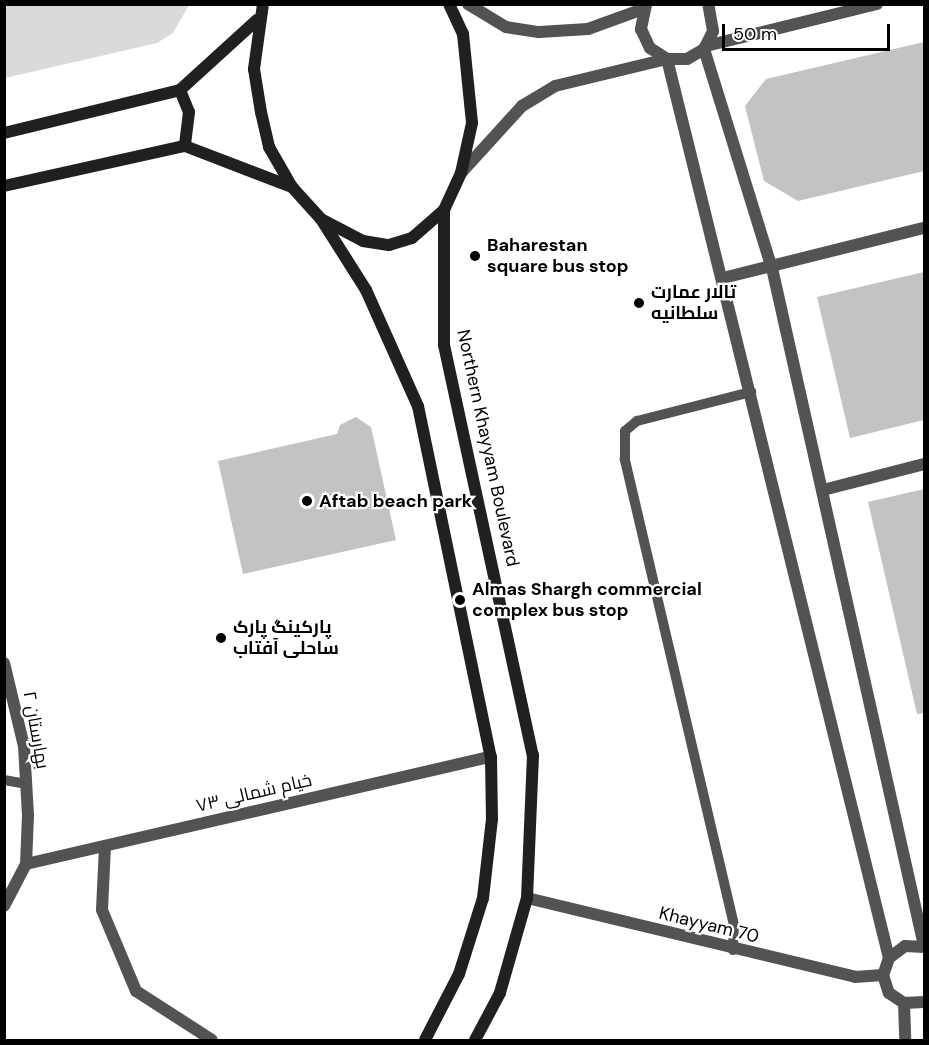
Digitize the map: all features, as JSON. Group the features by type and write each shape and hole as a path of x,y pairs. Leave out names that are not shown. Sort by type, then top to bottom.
{"street":[{"path":"263,4 257,20 254,69 269,147 292,187 321,219 366,290 418,406 491,757 492,819 483,897 459,974 425,1041"},
{"path":"321,219 363,241 389,245 412,238 444,210 461,174 472,123 471,78 463,34 449,4"},
{"path":"468,4 506,27 539,32 588,29 645,7"},
{"path":"708,4 713,31 705,47 772,268 924,947 904,946 889,958"},
{"path":"461,174 522,106 555,86 667,59 687,59 705,47 877,4"},
{"path":"645,7 641,29 650,48 667,59 723,278 889,958 884,975 889,993 904,1003 924,1002"},
{"path":"4,133 180,90 257,20"},
{"path":"180,90 189,112 185,146"},
{"path":"4,186 185,146 292,187"},
{"name":"Northern Khayyam Boulevard","path":"444,210 440,283 444,345 533,754 527,898 500,993 475,1041"},
{"path":"723,278 772,268 924,228"},
{"path":"823,490 924,464"},
{"name":"بهارستان ۲","path":"4,663 24,746 26,784 26,864 5,906"},
{"name":"خیام شمالی ۷۳","path":"26,864 491,757"},
{"path":"105,846 102,910 136,991 212,1041"},
{"name":"Khayyam 70","path":"527,898 733,951 855,977 884,975"},
{"path":"904,1003 905,1041"}],"lane":[{"path":"733,951 734,925 625,459 625,431 637,421 751,392"},
{"path":"4,780 26,784"}],"shaded area":[{"path":"4,5 189,5 173,33 157,43 5,78"}],"building":[{"path":"924,42 924,171 798,201 764,181 745,106 766,79"},
{"path":"924,272 924,420 850,438 817,297"},
{"name":"Aftab beach park","path":"356,417 371,427 396,540 243,574 218,461 337,434 340,425"},
{"path":"924,489 924,713 917,714 868,502"}],"place":[{"name":"Baharestan square bus stop","path":"475,256"},
{"name":"تالار عمارت سلطانیه","path":"639,303"},
{"name":"Aftab beach park","path":"307,501"},
{"name":"Almas Shargh commercial complex bus stop","path":"460,600"},
{"name":"پارکینگ پارک ساحلی آفتاب","path":"221,638"}]}
